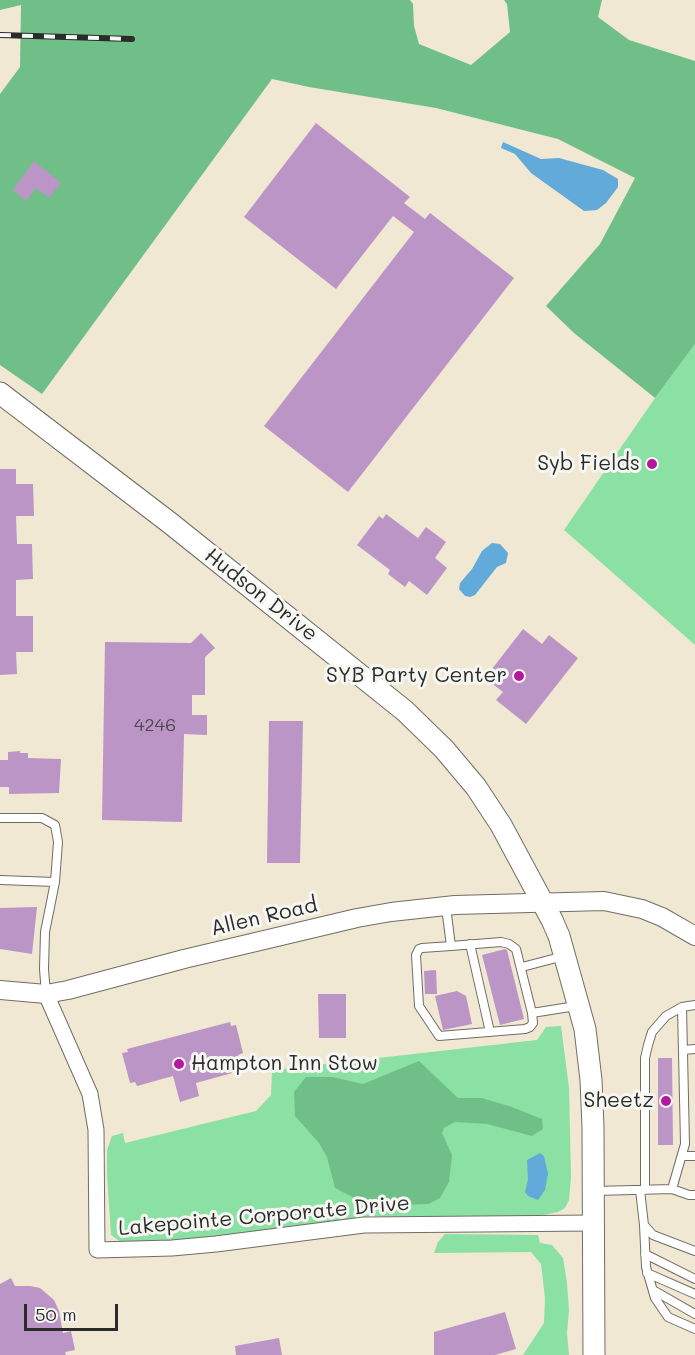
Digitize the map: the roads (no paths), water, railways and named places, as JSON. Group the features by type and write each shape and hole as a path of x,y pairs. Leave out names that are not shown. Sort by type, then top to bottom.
{"main road":[{"name":"Hudson Drive","path":"0,393 170,523 405,711 444,749 476,787 501,825 559,936 585,1029 591,1080 594,1355"}],"street":[{"name":"Allen Road","path":"0,990 46,994 357,918 391,912 446,906 542,901"},
{"path":"542,901 604,901 625,904 662,917 695,936"},
{"name":"Lakepointe Corporate Drive","path":"46,994 90,1094 96,1130 97,1250 216,1244 364,1225 594,1223"}],"lane":[{"path":"0,818 42,818 54,825 58,842 55,882 45,932 46,994"},
{"path":"0,880 55,882"},
{"path":"446,906 451,946"},
{"path":"501,942 516,949 532,1013 533,1023 530,1028 439,1036 419,1006 417,952 422,948 451,946 501,942"},
{"path":"470,944 490,1032"},
{"path":"522,967 565,956"},
{"path":"695,1005 682,1007 666,1016 652,1032 648,1045 645,1058 643,1190 647,1273 655,1298 668,1317 695,1329"},
{"path":"532,1013 578,1006"},
{"path":"672,1189 685,1144 682,1007"},
{"path":"683,1050 695,1049"},
{"path":"682,1156 695,1156"},
{"path":"593,1191 672,1189 695,1195"},
{"path":"644,1225 654,1235 695,1251"},
{"path":"645,1254 695,1279"},
{"path":"647,1273 695,1294"},
{"path":"653,1290 695,1314"}],"water":[{"path":"503,142 541,159 559,158 603,170 618,179 618,187 606,203 597,210 584,211 531,173 515,154 501,148"},
{"path":"492,543 500,544 508,553 506,563 497,567 475,595 465,596 459,589 460,583 472,569 482,551"},
{"path":"540,1153 544,1156 548,1174 545,1190 538,1200 528,1196 525,1192 528,1179 527,1160"}],"railway":[{"path":"0,35 132,39"}],"place":[{"name":"Syb Fields","path":"652,464"},
{"name":"SYB Party Center","path":"519,676"},
{"name":"Hampton Inn Stow","path":"179,1064"},
{"name":"Sheetz","path":"666,1101"}]}
